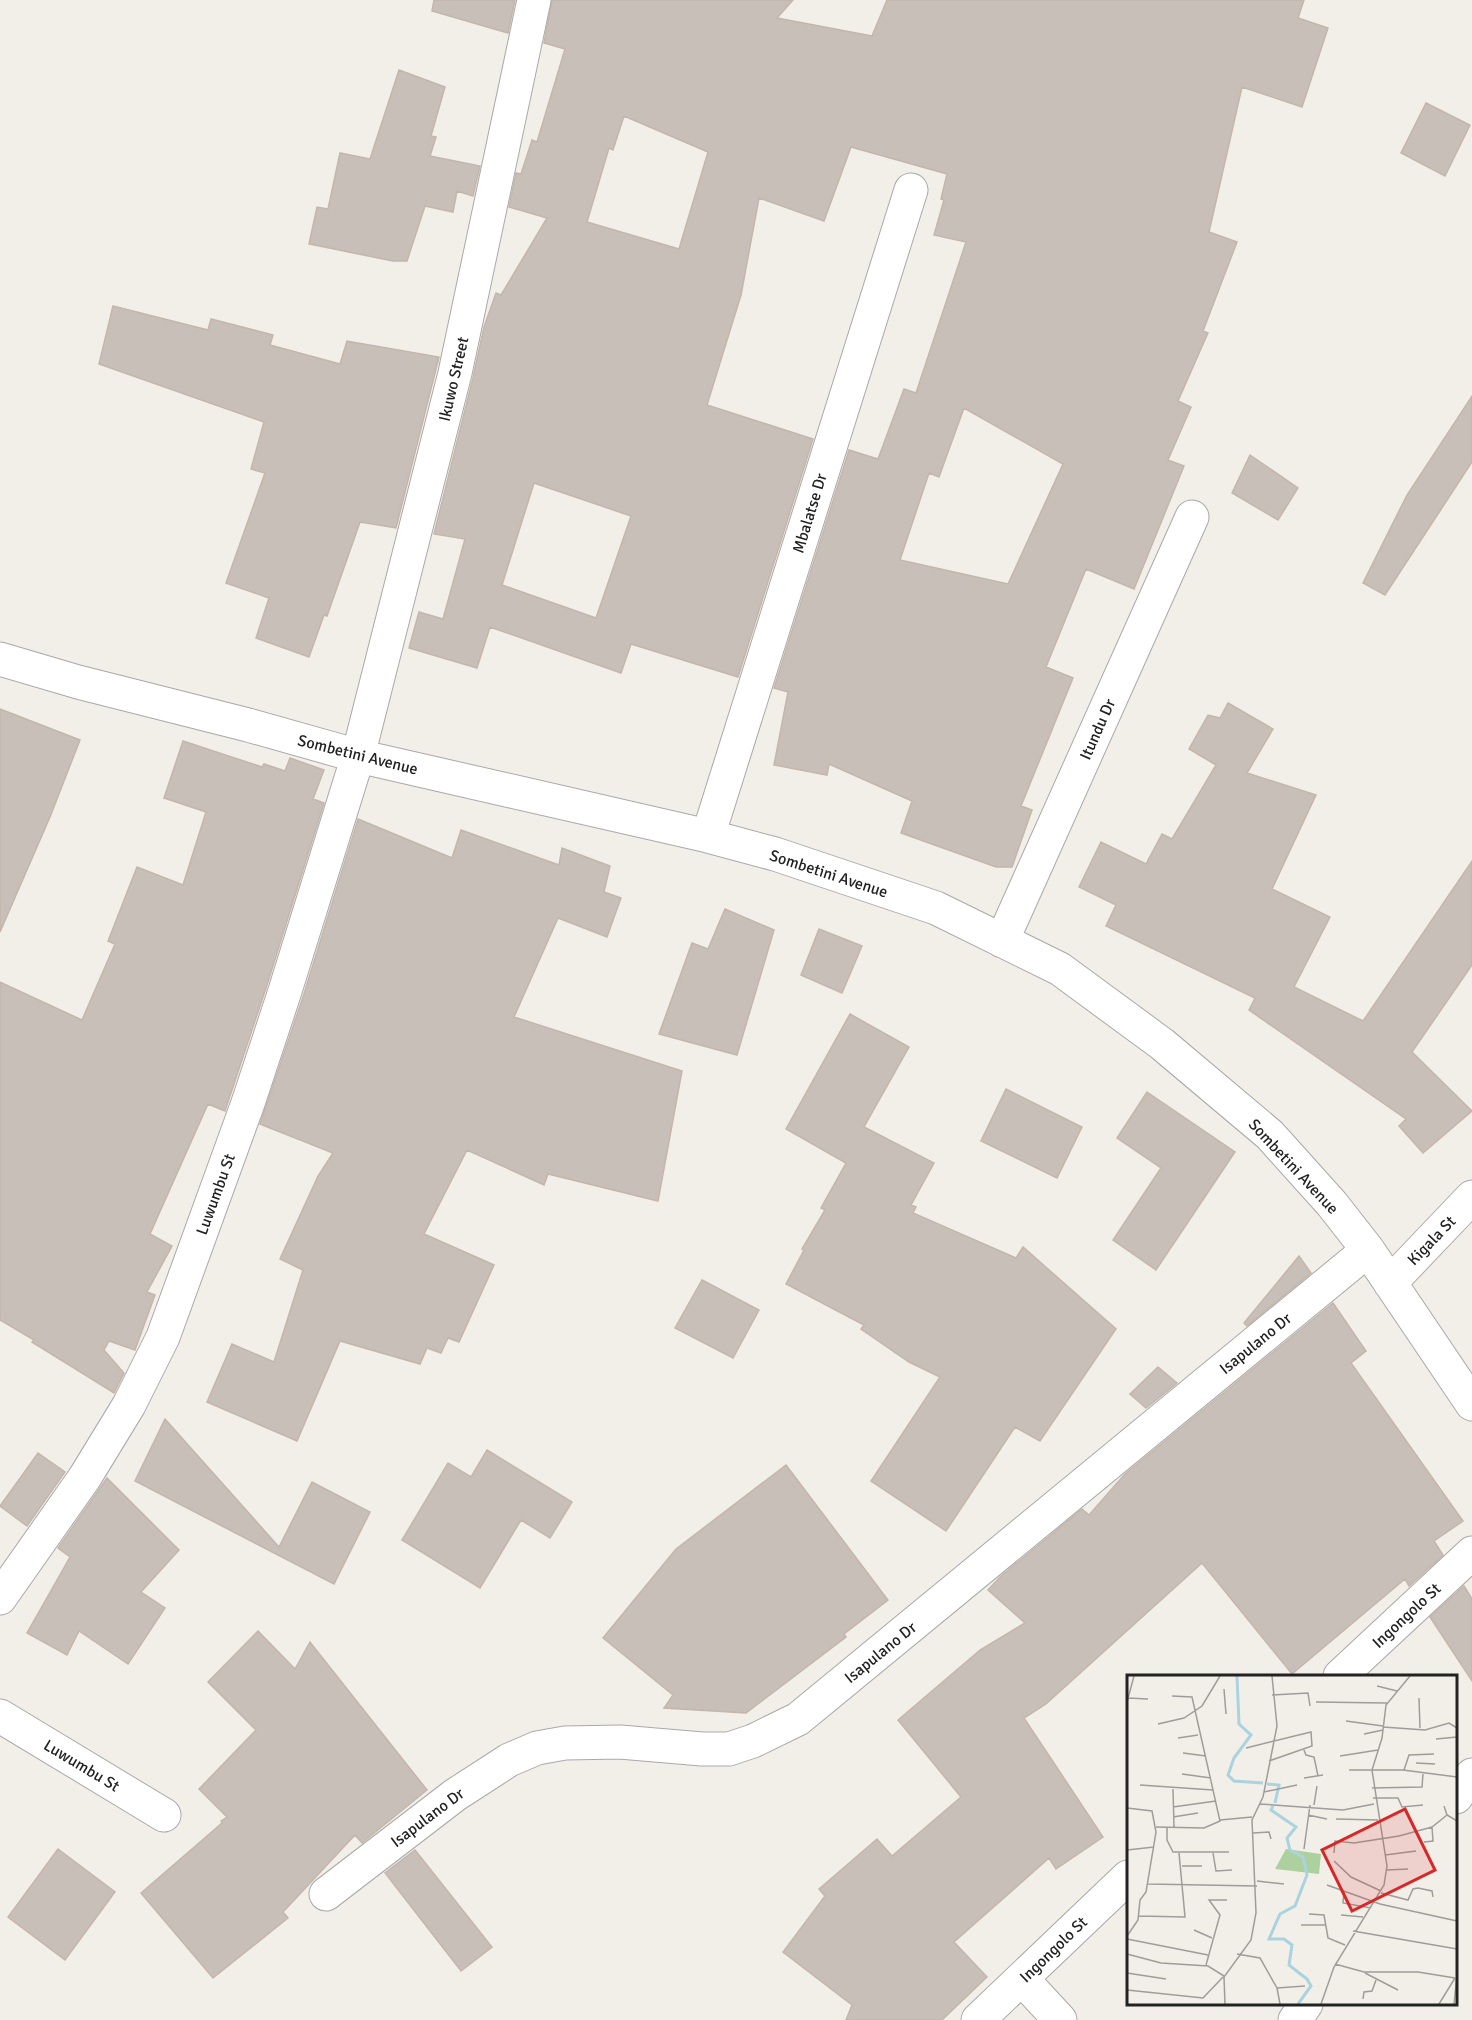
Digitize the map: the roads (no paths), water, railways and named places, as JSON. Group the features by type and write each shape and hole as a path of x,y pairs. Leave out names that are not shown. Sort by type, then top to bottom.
{"street":[{"name":"Ikuwo Street","path":"358,756 455,373 534,0"},
{"name":"Mbalatse Dr","path":"708,836 911,190"},
{"name":"Itundu Dr","path":"1002,941 1192,517"},
{"name":"Sombetini Avenue","path":"0,659 78,682 237,722 358,756 708,836 775,854 936,908 1060,969 1162,1044 1269,1135 1332,1204 1368,1250 1472,1404"},
{"name":"Luwumbu St","path":"0,1598 85,1477 129,1404 163,1337 248,1103 358,756"},
{"name":"Kigala St","path":"1390,1283 1472,1197"},
{"name":"Isapulano Dr","path":"326,1894 455,1795 509,1761 537,1748 565,1743 620,1742 729,1749 753,1741 798,1719 1368,1250"},
{"name":"Ingongolo St","path":"1342,1675 1472,1553"},
{"name":"Luwumbu St","path":"0,1716 164,1815"},
{"path":"1457,1794 1472,1775"},
{"name":"Ingongolo St","path":"978,2020 1127,1878"},
{"path":"1022,1979 1060,2020"},
{"path":"1295,2020 1305,2005"}]}
